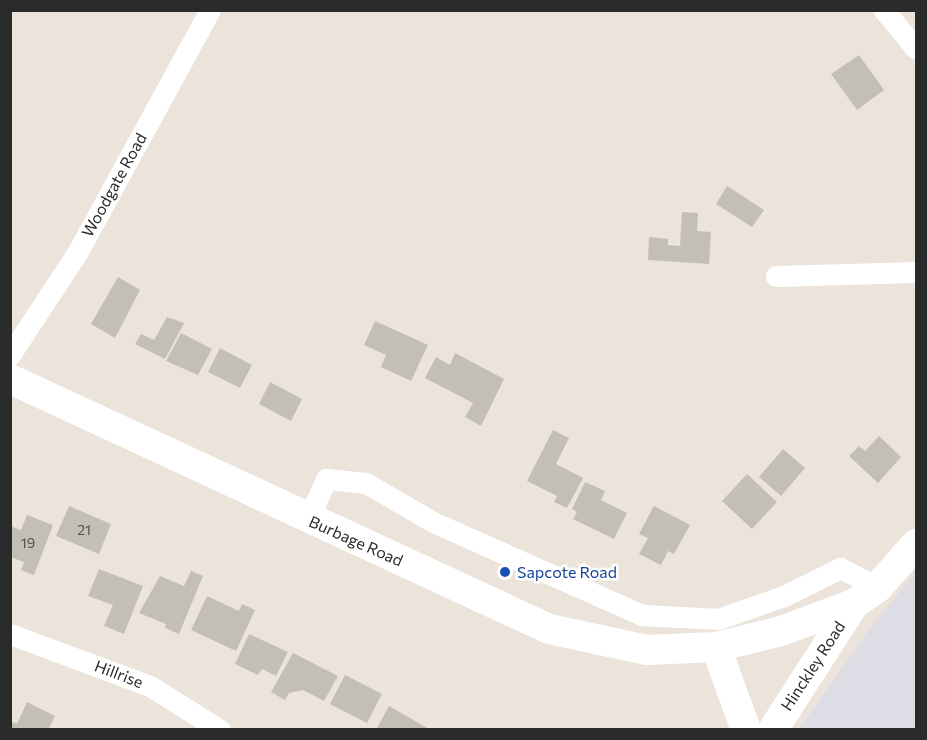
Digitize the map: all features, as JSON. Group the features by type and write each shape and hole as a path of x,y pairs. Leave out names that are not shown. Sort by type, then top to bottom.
{"main road":[{"name":"Burbage Road","path":"10,379 308,520 549,629 647,650 716,647"},
{"path":"746,729 716,647 781,631 866,595 916,544"},
{"name":"Hinckley Road","path":"773,729 866,595"}],"street":[{"name":"Woodgate Road","path":"10,355 77,253 210,10"},
{"path":"884,10 916,49"},
{"path":"776,276 916,272"},
{"path":"308,520 326,479 366,483 433,522 642,615 718,619 784,596 840,568 866,595"},
{"name":"Hillrise","path":"10,634 150,686 220,729"}],"shaded area":[{"path":"916,572 916,729 799,729 870,628"}],"building":[{"path":"859,55 884,90 857,110 831,74"},
{"path":"727,186 764,210 752,227 716,204"},
{"path":"682,212 698,213 697,231 711,232 709,264 648,260 649,237 668,239 668,245 680,246"},
{"path":"118,277 140,290 115,338 91,324"},
{"path":"167,317 184,323 165,359 135,344 141,334 154,340"},
{"path":"375,321 428,345 411,381 381,367 386,355 364,345"},
{"path":"181,333 212,349 198,375 166,361"},
{"path":"220,348 252,365 240,388 208,372"},
{"path":"455,353 504,379 481,426 465,417 473,403 425,378 436,357 450,365"},
{"path":"270,382 302,399 291,421 259,404"},
{"path":"553,430 569,438 556,464 583,478 567,508 554,502 557,496 527,481"},
{"path":"879,436 901,457 878,483 849,456 859,446 865,451"},
{"path":"783,449 805,468 781,496 759,477"},
{"path":"747,474 777,502 752,529 722,501"},
{"path":"585,482 605,491 601,500 627,513 614,539 573,519 577,512 572,509"},
{"path":"69,506 111,524 99,554 56,536"},
{"path":"654,506 690,525 674,554 668,551 661,565 639,554 648,538 639,534"},
{"path":"27,515 53,525 34,575 21,570 24,562 10,557 10,526 21,530"},
{"path":"99,569 143,586 124,634 104,626 113,605 88,596"},
{"path":"191,571 203,576 179,634 165,628 166,624 139,613 160,576 184,586"},
{"path":"207,596 239,611 242,604 255,610 236,651 191,630"},
{"path":"249,634 288,652 276,676 262,669 258,675 235,664"},
{"path":"293,653 338,676 324,701 303,690 289,693 285,700 271,692"},
{"path":"345,675 382,694 367,723 330,704"},
{"path":"27,702 55,716 48,730 10,730 10,721 17,724"},
{"path":"389,706 431,730 376,730"}],"place":[{"name":"Sapcote Road","path":"505,572"}]}
